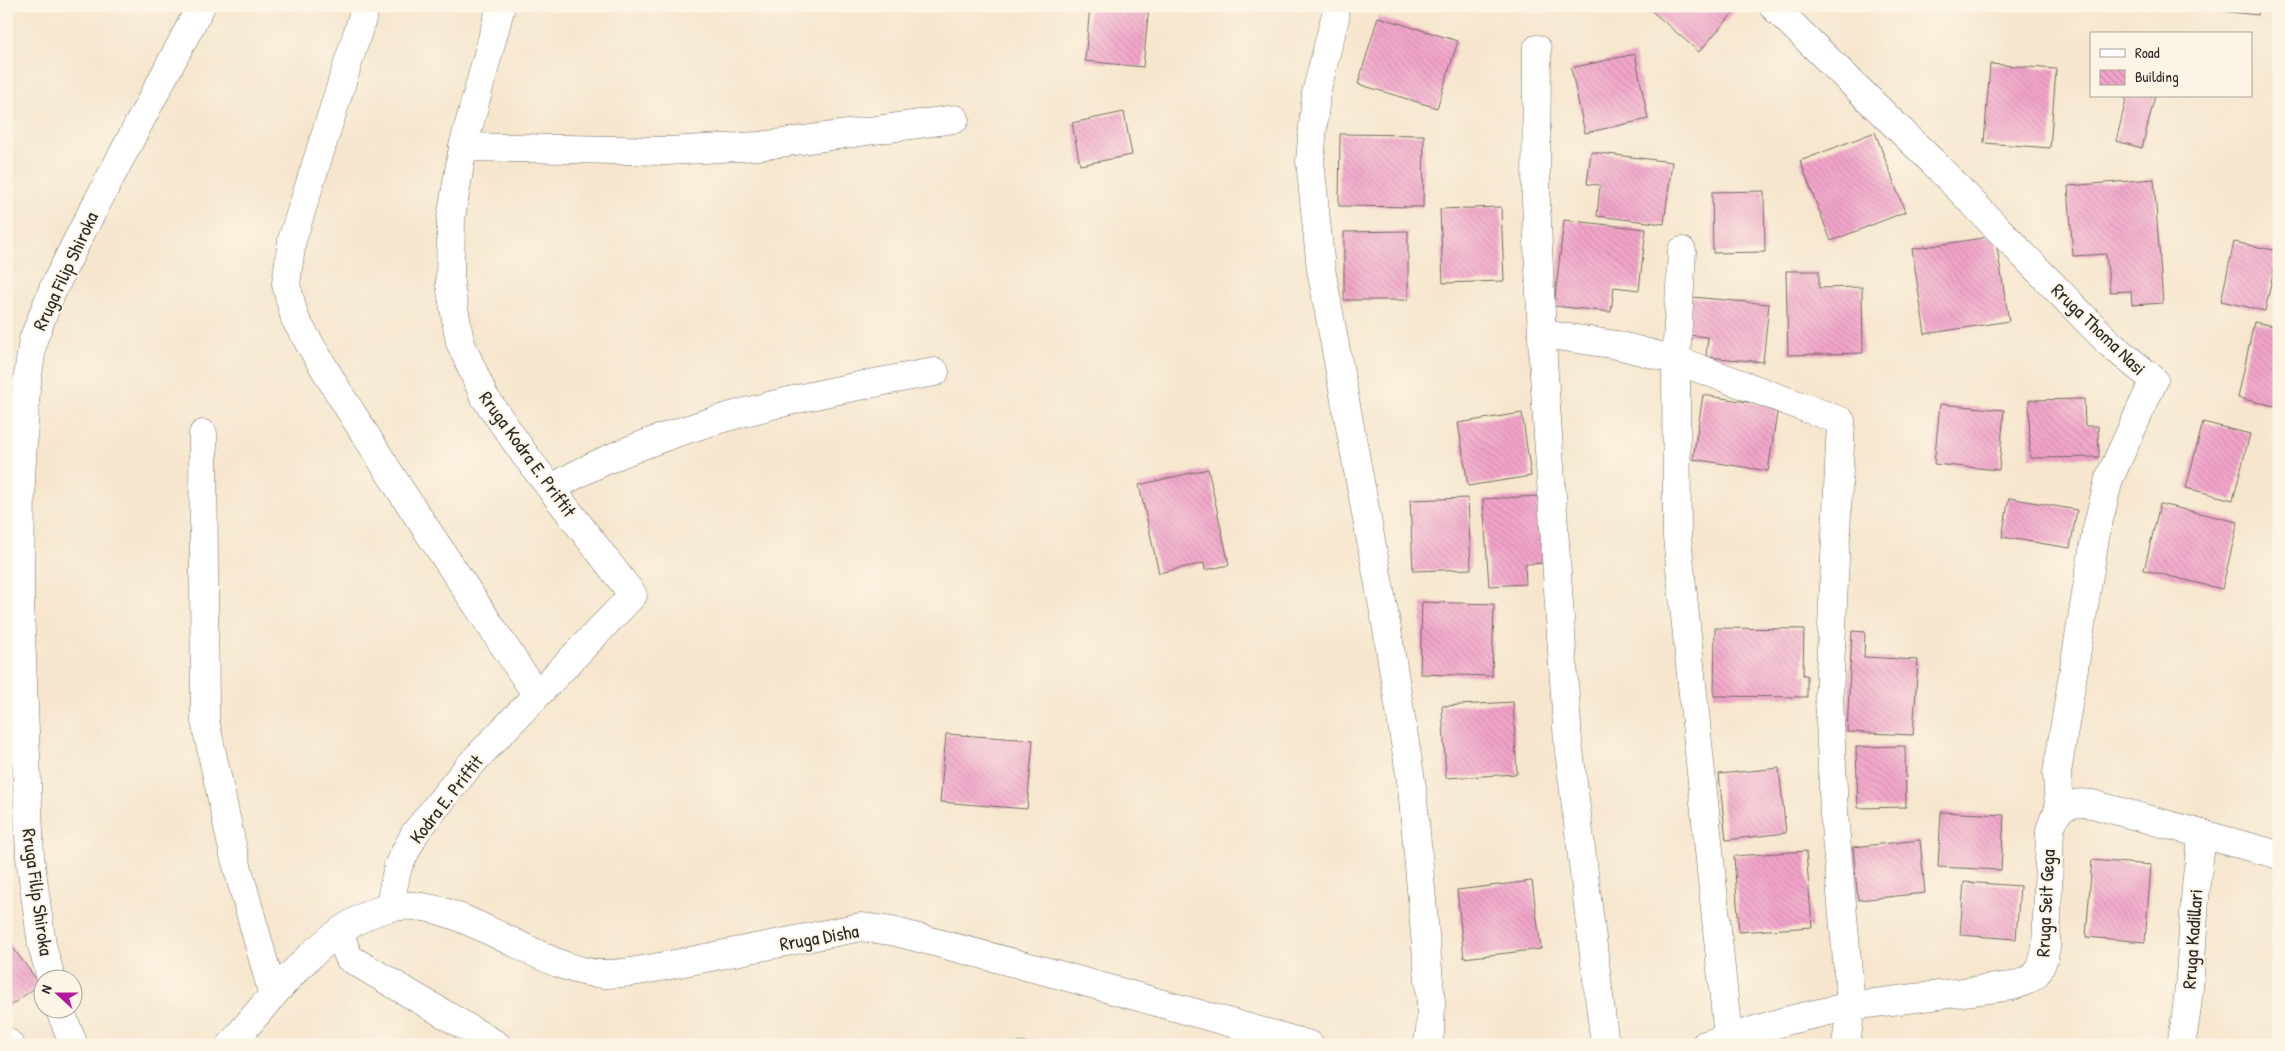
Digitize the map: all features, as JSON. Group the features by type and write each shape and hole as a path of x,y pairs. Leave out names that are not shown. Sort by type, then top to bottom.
{"street":[{"name":"Rruga Filip Shiroka","path":"48,968 42,945 30,857 20,608 21,477 26,389 33,340 53,289 82,231 201,6"},
{"path":"366,6 292,240 286,284 295,319 339,393 400,491 536,694"},
{"name":"Rruga Kodra E. Priftit","path":"501,6 463,147 451,218 450,276 460,342 484,396 551,489 633,594"},
{"name":"Rruga Thoma Nasi","path":"1773,6 1932,161 2110,344 2154,380 2109,479 2096,532 2057,772 2059,810"},
{"path":"1335,18 1316,93 1310,161 1321,269 1386,623 1412,787 1431,1003 1430,1033 1427,1045"},
{"path":"1537,49 1536,200 1542,334 1568,742 1605,1045"},
{"path":"463,147 666,151 759,146 955,119"},
{"path":"1682,251 1676,360 1678,537 1716,1041"},
{"path":"1542,334 1617,345 1676,360 1841,421 1829,696 1834,814 1851,1006 1846,1045"},
{"path":"551,489 581,470 650,442 735,414 839,388 935,372"},
{"path":"202,434 205,721 234,855 273,994"},
{"name":"Kodra E. Priftit","path":"389,907 398,866 415,833 468,767 633,594"},
{"path":"2059,810 2079,803 2092,804 2279,855"},
{"name":"Rruga Seit Gega","path":"1716,1041 1789,1020 1851,1006 2012,986 2029,981 2037,974 2043,962 2046,948 2050,831 2053,819 2059,810"},
{"name":"Rruga Kadillari","path":"2181,1045 2191,969 2196,871 2203,834"},
{"path":"231,1045 273,994 307,960 339,932 389,907"},
{"name":"Rruga Disha","path":"389,907 413,907 442,911 582,972 607,974 648,969 861,928 892,931 1056,974 1310,1045"},
{"path":"339,932 349,958 497,1045"},
{"path":"63,1018 74,1045"},
{"path":"6,1041 10,1045"}],"building":[{"path":"1090,6 1149,6 1143,67 1085,61"},
{"path":"1646,6 1728,6 1734,12 1699,52"},
{"path":"2203,6 2259,6 2258,15 2202,9"},
{"path":"1378,17 1458,41 1437,108 1358,84"},
{"path":"1635,54 1648,119 1585,133 1571,68"},
{"path":"1990,64 2056,69 2050,148 1984,143"},
{"path":"2127,98 2154,98 2142,148 2116,141"},
{"path":"1124,112 1132,155 1080,165 1072,123"},
{"path":"1875,132 1905,212 1831,241 1800,161"},
{"path":"1340,134 1424,135 1423,207 1339,206"},
{"path":"1591,152 1672,162 1664,224 1597,216 1600,185 1587,184"},
{"path":"2154,179 2163,303 2132,305 2131,291 2110,292 2106,254 2073,256 2068,186"},
{"path":"1764,191 1765,252 1713,253 1712,192"},
{"path":"1501,207 1504,281 1443,283 1440,209"},
{"path":"1564,220 1646,229 1639,290 1614,287 1611,312 1554,306"},
{"path":"1408,231 1408,300 1344,300 1344,232"},
{"path":"1995,236 2009,321 1925,334 1912,249"},
{"path":"2234,242 2278,251 2265,311 2221,301"},
{"path":"1786,271 1819,271 1819,288 1862,287 1863,353 1788,355"},
{"path":"1692,297 1769,304 1763,362 1706,357 1708,337 1688,335"},
{"path":"2254,322 2279,327 2279,407 2238,398"},
{"path":"1703,395 1778,407 1768,471 1693,459"},
{"path":"2084,399 2085,426 2098,426 2099,457 2030,458 2029,400"},
{"path":"1940,404 2004,410 1999,470 1934,464"},
{"path":"1522,413 1531,476 1468,486 1458,423"},
{"path":"2203,422 2250,434 2233,500 2186,488"},
{"path":"1208,469 1229,565 1205,570 1204,563 1159,573 1139,485"},
{"path":"1540,496 1545,563 1525,564 1526,584 1489,586 1483,499"},
{"path":"1468,498 1471,569 1413,571 1410,500"},
{"path":"2009,498 2077,510 2070,548 2002,537"},
{"path":"2160,504 2238,522 2222,589 2144,570"},
{"path":"1422,602 1494,604 1492,676 1420,674"},
{"path":"1715,628 1804,629 1803,675 1807,675 1807,697 1714,696"},
{"path":"1852,631 1865,632 1864,657 1918,660 1913,735 1847,732"},
{"path":"1513,702 1517,774 1446,778 1442,706"},
{"path":"946,734 1033,740 1027,809 940,802"},
{"path":"1905,746 1906,807 1858,808 1856,747"},
{"path":"1779,768 1786,833 1726,840 1719,774"},
{"path":"1941,812 2004,815 2001,870 1938,867"},
{"path":"1920,840 1925,893 1858,900 1853,847"},
{"path":"1806,851 1812,927 1739,932 1734,856"},
{"path":"2092,860 2151,865 2145,942 2086,937"},
{"path":"1532,881 1541,949 1464,958 1457,890"},
{"path":"1964,882 2020,886 2016,939 1960,935"},
{"path":"6,939 32,973 32,990 6,1009"},
{"path":"1058,1042 1058,1045 1011,1045 1011,1043"}]}
